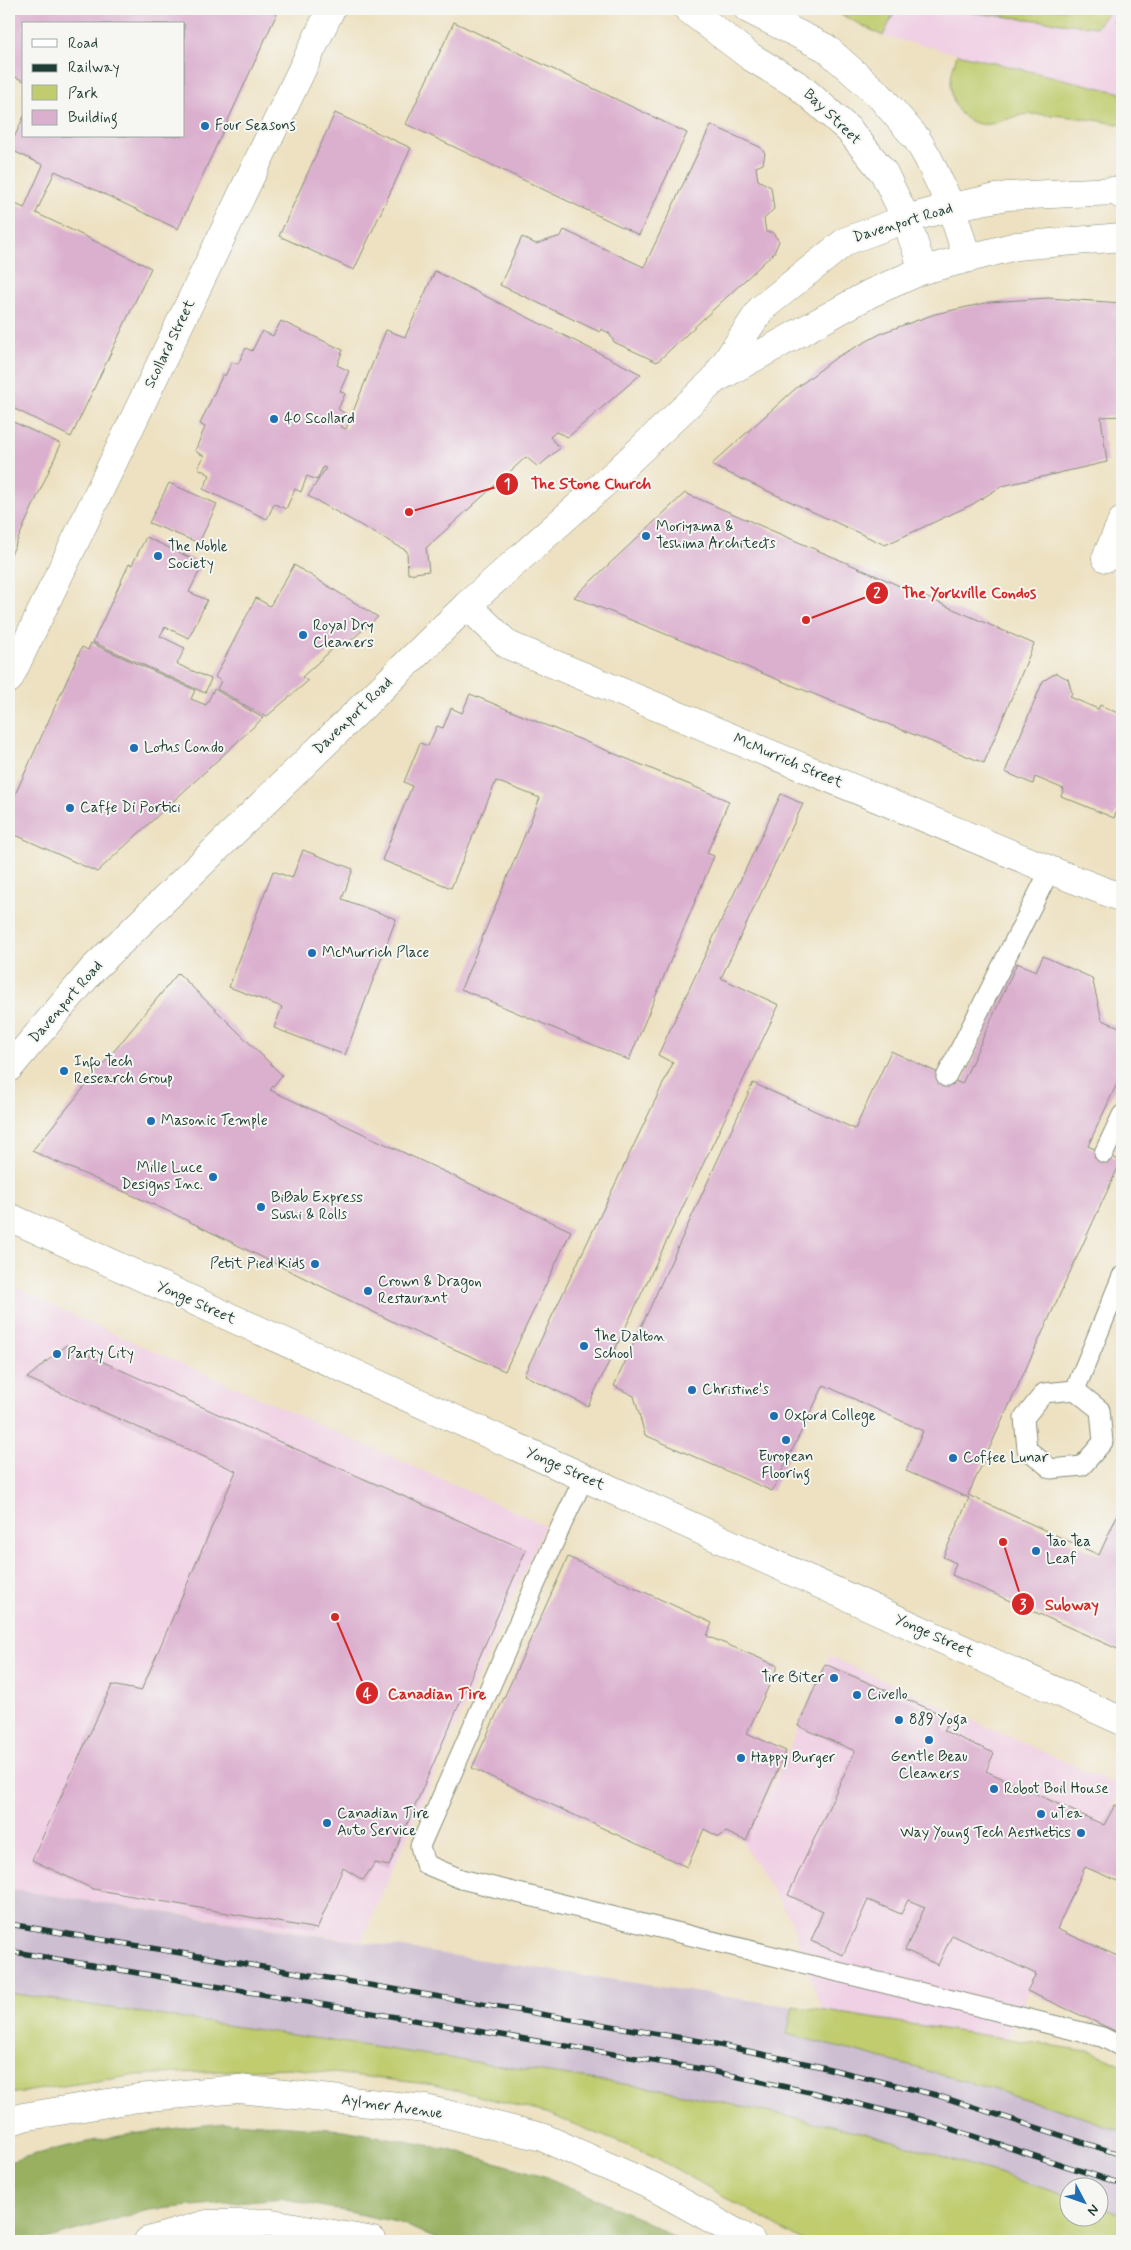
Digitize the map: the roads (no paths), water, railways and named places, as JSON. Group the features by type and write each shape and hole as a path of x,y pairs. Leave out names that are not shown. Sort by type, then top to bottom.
{"main road":[{"name":"Scollard Street","path":"9,679 331,9"},
{"name":"Bay Street","path":"688,9 751,57 799,86 849,130 884,173 906,219 923,270"},
{"path":"748,9 826,48 879,95 917,139 951,207 967,257"},
{"name":"Davenport Road","path":"9,1068 93,969 467,605 618,471 714,380 762,309 846,241 906,219 951,207 1026,194 1115,191 1122,195"},
{"name":"Davenport Road","path":"714,380 871,293 923,270 967,257 1016,246 1122,237"},
{"path":"1106,558 1122,521"},
{"name":"McMurrich Street","path":"467,605 508,645 1050,870 1122,898"},
{"name":"Yonge Street","path":"9,1217 1122,1721"},
{"name":"Aylmer Avenue","path":"9,2122 23,2117 138,2098 239,2089 426,2109 542,2137 654,2187 750,2241"},
{"path":"148,2241 207,2224 272,2223 373,2241"}],"lane":[{"path":"946,1077 1050,870"},
{"path":"1104,1153 1122,1114"},
{"path":"1075,1390 1122,1276"},
{"path":"1075,1390 1100,1410 1102,1442 1082,1466 1051,1469 1027,1449 1024,1418 1044,1393 1075,1390"},
{"path":"584,1478 420,1846 425,1864 461,1879 1102,2038 1122,2047"}],"railway":[{"path":"9,1924 706,2042 818,2066 936,2095 1122,2155"},
{"path":"9,1951 701,2069 810,2092 926,2121 1122,2184"}],"place":[{"name":"Four Seasons","path":"205,126"},
{"name":"40 Scollard","path":"274,419"},
{"name":"The Stone Church","path":"409,512"},
{"name":"Moriyama & Teshima Architects","path":"646,536"},
{"name":"The Noble Society","path":"158,556"},
{"name":"The Yorkville Condos","path":"806,620"},
{"name":"Royal Dry Cleaners","path":"303,635"},
{"name":"Lotus Condo","path":"134,748"},
{"name":"Caffe Di Portici","path":"70,808"},
{"name":"McMurrich Place","path":"312,953"},
{"name":"Info Tech Research Group","path":"64,1071"},
{"name":"Masonic Temple","path":"151,1121"},
{"name":"Mille Luce Designs Inc.","path":"213,1177"},
{"name":"BiBab Express Sushi & Rolls","path":"261,1207"},
{"name":"Petit Pied Kids","path":"315,1264"},
{"name":"Crown & Dragon Restaurant","path":"368,1291"},
{"name":"The Dalton School","path":"584,1346"},
{"name":"Party City","path":"57,1354"},
{"name":"Christine's","path":"692,1390"},
{"name":"Oxford College","path":"774,1416"},
{"name":"European Flooring","path":"786,1440"},
{"name":"Coffee Lunar","path":"953,1458"},
{"name":"Subway","path":"1003,1542"},
{"name":"Tao Tea Leaf","path":"1036,1551"},
{"name":"Canadian Tire","path":"335,1617"},
{"name":"Tire Biter","path":"834,1678"},
{"name":"Civello","path":"857,1695"},
{"name":"889 Yoga","path":"899,1720"},
{"name":"Gentle Beau Cleaners","path":"929,1740"},
{"name":"Happy Burger","path":"741,1758"},
{"name":"Robot Boil House","path":"994,1789"},
{"name":"uTea","path":"1041,1814"},
{"name":"Canadian Tire Auto Service","path":"327,1823"},
{"name":"Way Young Tech Aesthetics","path":"1081,1833"}]}
